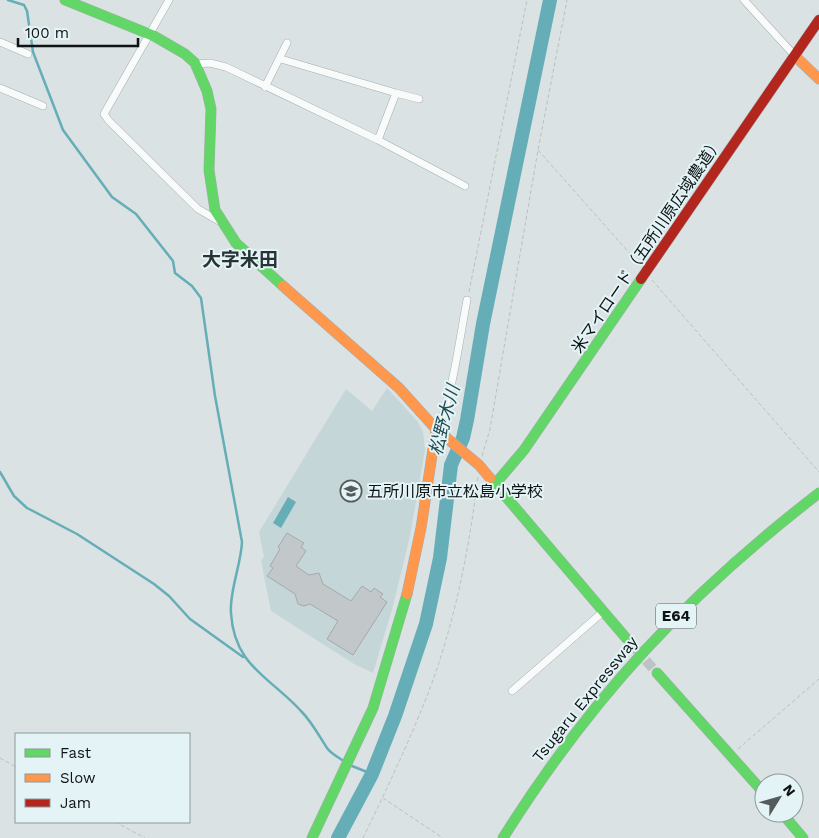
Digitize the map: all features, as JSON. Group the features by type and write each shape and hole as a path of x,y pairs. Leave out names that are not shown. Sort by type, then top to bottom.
{"main road":[{"path":"71,1 150,34 179,51 195,64 206,88 213,113 209,155 209,191 219,221 237,244 398,388 440,432 477,463 626,638"},
{"name":"米マイロード（五所川原広域農道）","path":"496,484 520,457 819,20"},
{"path":"795,56 819,79"},
{"path":"312,838 352,756 380,691 406,603 440,432"},
{"name":"Tsugaru Expressway","path":"503,838 554,760 653,638 705,586 775,525 819,493"},
{"path":"657,673 754,782"},
{"path":"494,838 526,793 554,760"},
{"path":"509,838 554,760"},
{"path":"791,823 804,838"}],"street":[{"path":"169,0 104,114 109,122 198,209 219,221"},
{"path":"744,0 795,56"},
{"path":"0,42 28,54"},
{"path":"265,87 281,59 287,43"},
{"path":"281,59 419,99"},
{"path":"195,64 210,63 226,67 378,140 465,186"},
{"path":"0,88 43,106"},
{"path":"378,140 396,93"},
{"path":"440,432 467,300"},
{"path":"512,691 604,611"}],"path":[{"path":"467,300 527,0"},
{"path":"363,838 428,694 448,628 472,523 477,463 490,429 538,150 567,0"},
{"path":"538,150 819,472"},
{"path":"731,756 819,679"},
{"path":"0,758 15,766"},
{"path":"383,797 443,838"},
{"path":"117,823 144,838"}],"shaded area":[{"name":"五所川原市立松島小学校","path":"387,388 418,422 423,432 425,450 410,536 393,606 373,673 354,664 271,611 261,561 264,557 259,532 346,389 372,411"}],"water":[{"path":"288,497 296,502 281,528 273,523"}],"building":[{"path":"287,533 304,543 301,547 306,551 296,566 309,575 319,573 323,584 351,601 362,586 371,592 374,588 383,594 380,597 387,602 353,655 327,639 338,621 310,604 304,606 298,604 295,594 267,576 273,568 270,566 280,549 278,547"}],"waterway":[{"path":"8,0 24,5 27,11 33,52 63,130 112,197 136,214 173,261 175,273 192,286 201,298 215,396 242,542 231,605 234,631 239,646 255,669 305,715 329,750 345,762"},
{"name":"松野木川","path":"338,838 372,774 395,716 426,624 440,558 451,465 463,438 467,420 483,324 550,0"},
{"path":"0,472 14,496 27,508 77,534 154,584 169,596 190,619 243,657"},
{"path":"352,766 372,774"}],"tunnel":[{"path":"626,638 657,673"}],"traffic: fast":[{"path":"65,0 154,36 185,54 195,63 207,91 211,109 209,170 215,210 236,243 283,286"},
{"path":"496,483 524,450 641,279"},
{"path":"490,478 626,638"},
{"path":"503,838 571,739 607,693 645,650 726,570 819,493"},
{"path":"312,838 373,708 407,594"},
{"path":"657,673 754,782"},
{"path":"790,823 803,838"}],"traffic: slow":[{"path":"795,56 819,79"},
{"path":"283,286 399,388 436,429 479,465 490,478"},
{"path":"407,594 421,528 436,429"}],"traffic: jam":[{"path":"641,279 819,20"}],"place":[{"name":"五所川原市立松島小学校","path":"351,491"}],"district":[{"name":"大字米田","path":"240,259"}]}
